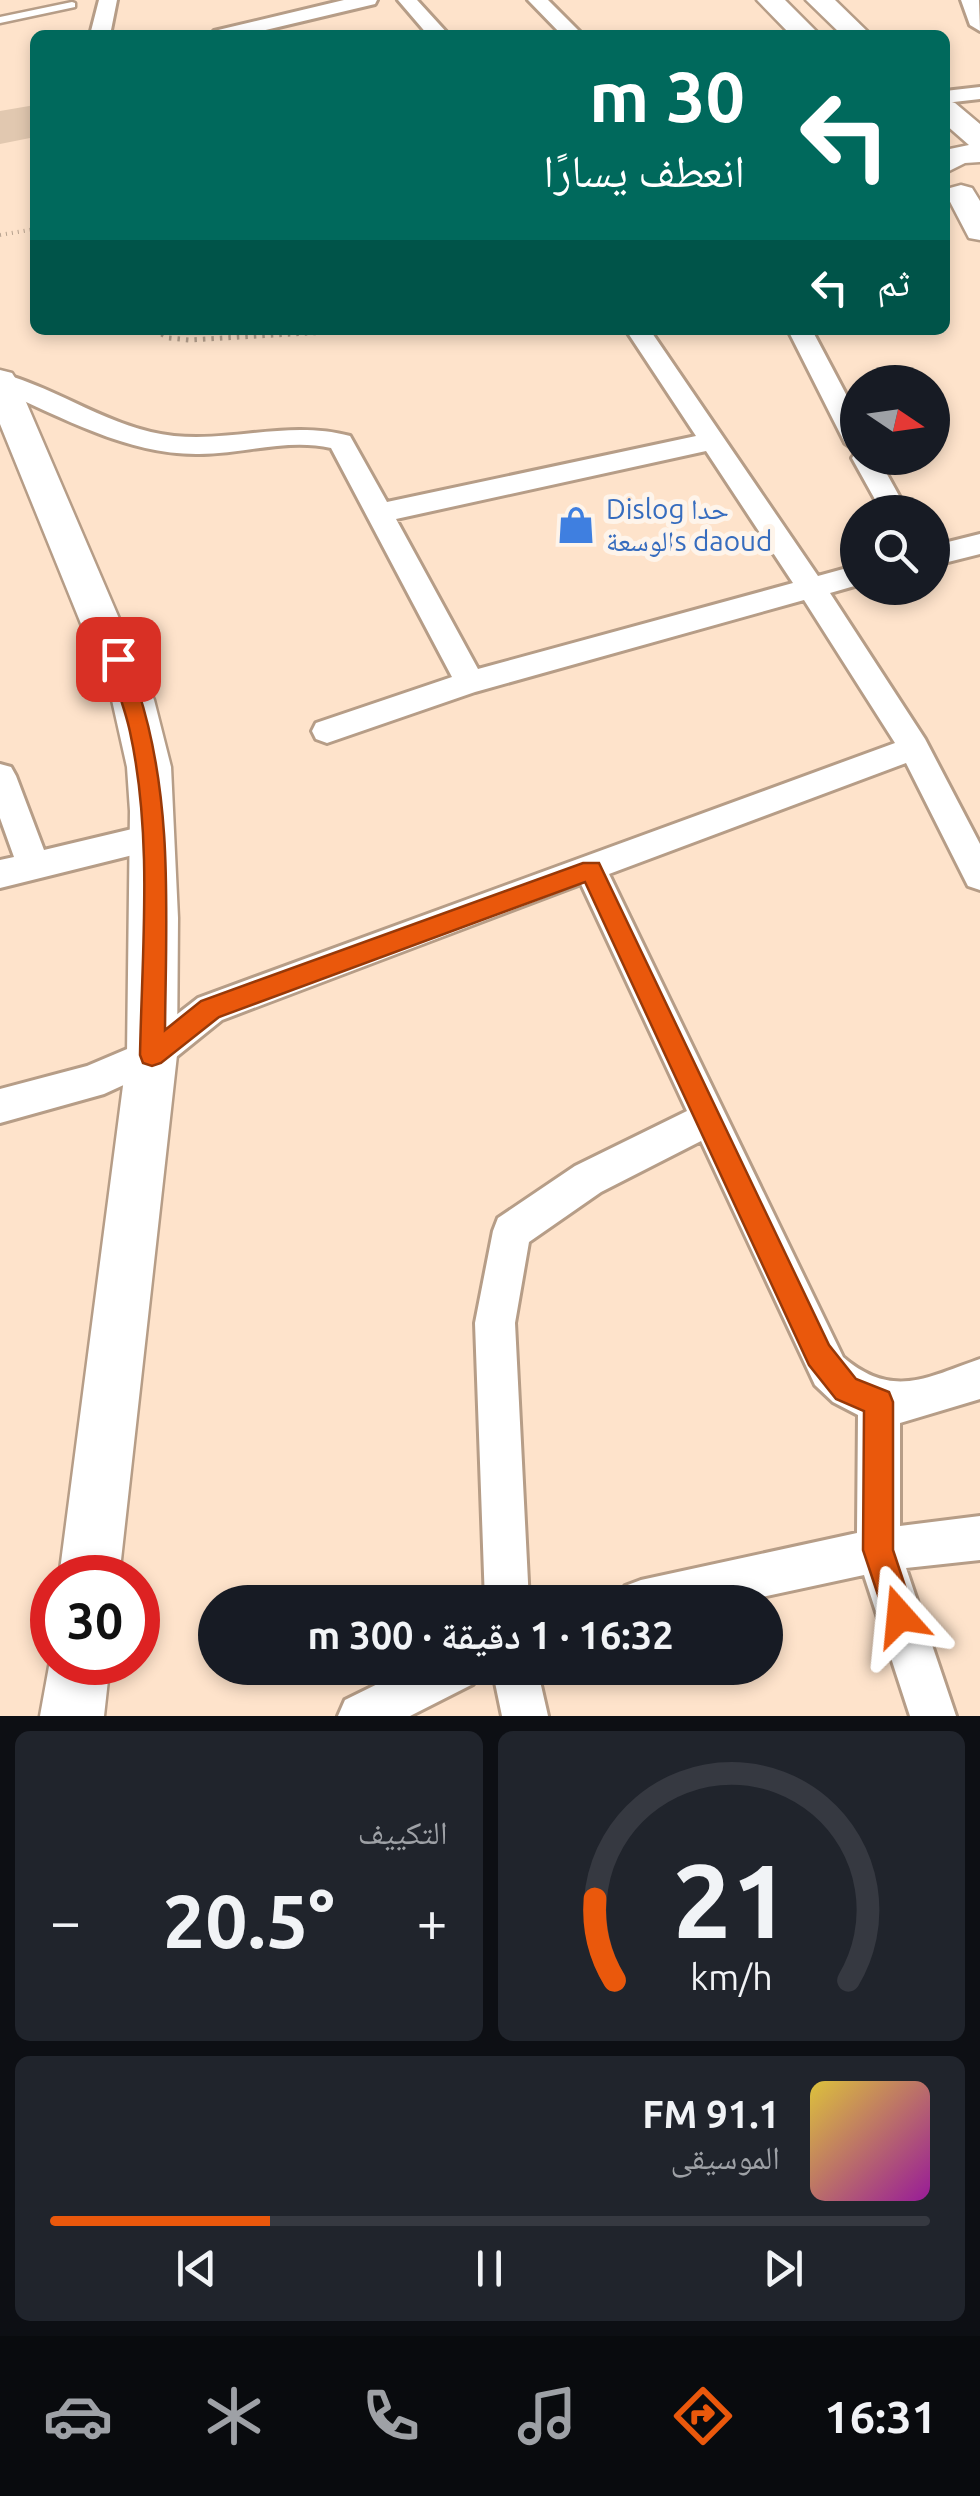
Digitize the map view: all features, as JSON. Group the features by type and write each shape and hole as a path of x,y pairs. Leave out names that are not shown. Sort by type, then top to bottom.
{"street":[{"path":"101,30 108,0"},
{"path":"242,30 368,0"},
{"path":"408,0 435,30"},
{"path":"538,0 568,30"},
{"path":"770,0 803,30"},
{"path":"820,0 853,30"},
{"path":"970,0 980,25"},
{"path":"950,96 980,93"},
{"path":"950,112 980,139"},
{"path":"980,152 954,176 980,231"},
{"path":"642,335 814,588 914,748 980,876"},
{"path":"803,335 840,408"},
{"path":"4,403 164,443 198,446 300,436 340,442 470,682"},
{"path":"4,403 133,700 148,767 153,837 152,1055 92,1555"},
{"path":"379,513 715,440"},
{"path":"950,552 980,544"},
{"path":"327,731 470,682 840,580"},
{"path":"0,1106 91,1082 152,1055 210,1009 914,748"},
{"path":"0,776 34,866"},
{"path":"0,874 153,837"},
{"path":"591,870 819,1355 846,1389 879,1402 913,1402 980,1378"},
{"path":"507,1585 496,1323 512,1230 588,1179 707,1119"},
{"path":"879,1402 878,1550 933,1716"},
{"path":"718,1585 878,1550 980,1538"},
{"path":"72,1716 76,1685"},
{"path":"361,1716 423,1685"},
{"path":"519,1685 525,1716"}],"lane":[{"path":"0,20 72,5"}],"path":[{"path":"0,235 30,230"},
{"path":"163,335 189,340 275,335"}],"building":[{"path":"30,106 30,138 0,144 0,111"}],"place":[{"name":"Dislog حدا الوسعةs daoud","path":"576,525"}],"route":[{"path":"118,659 133,700 150,789 155,866 152,1055 210,1009 591,870 819,1355 846,1389 879,1402 878,1550 900,1616"}]}
